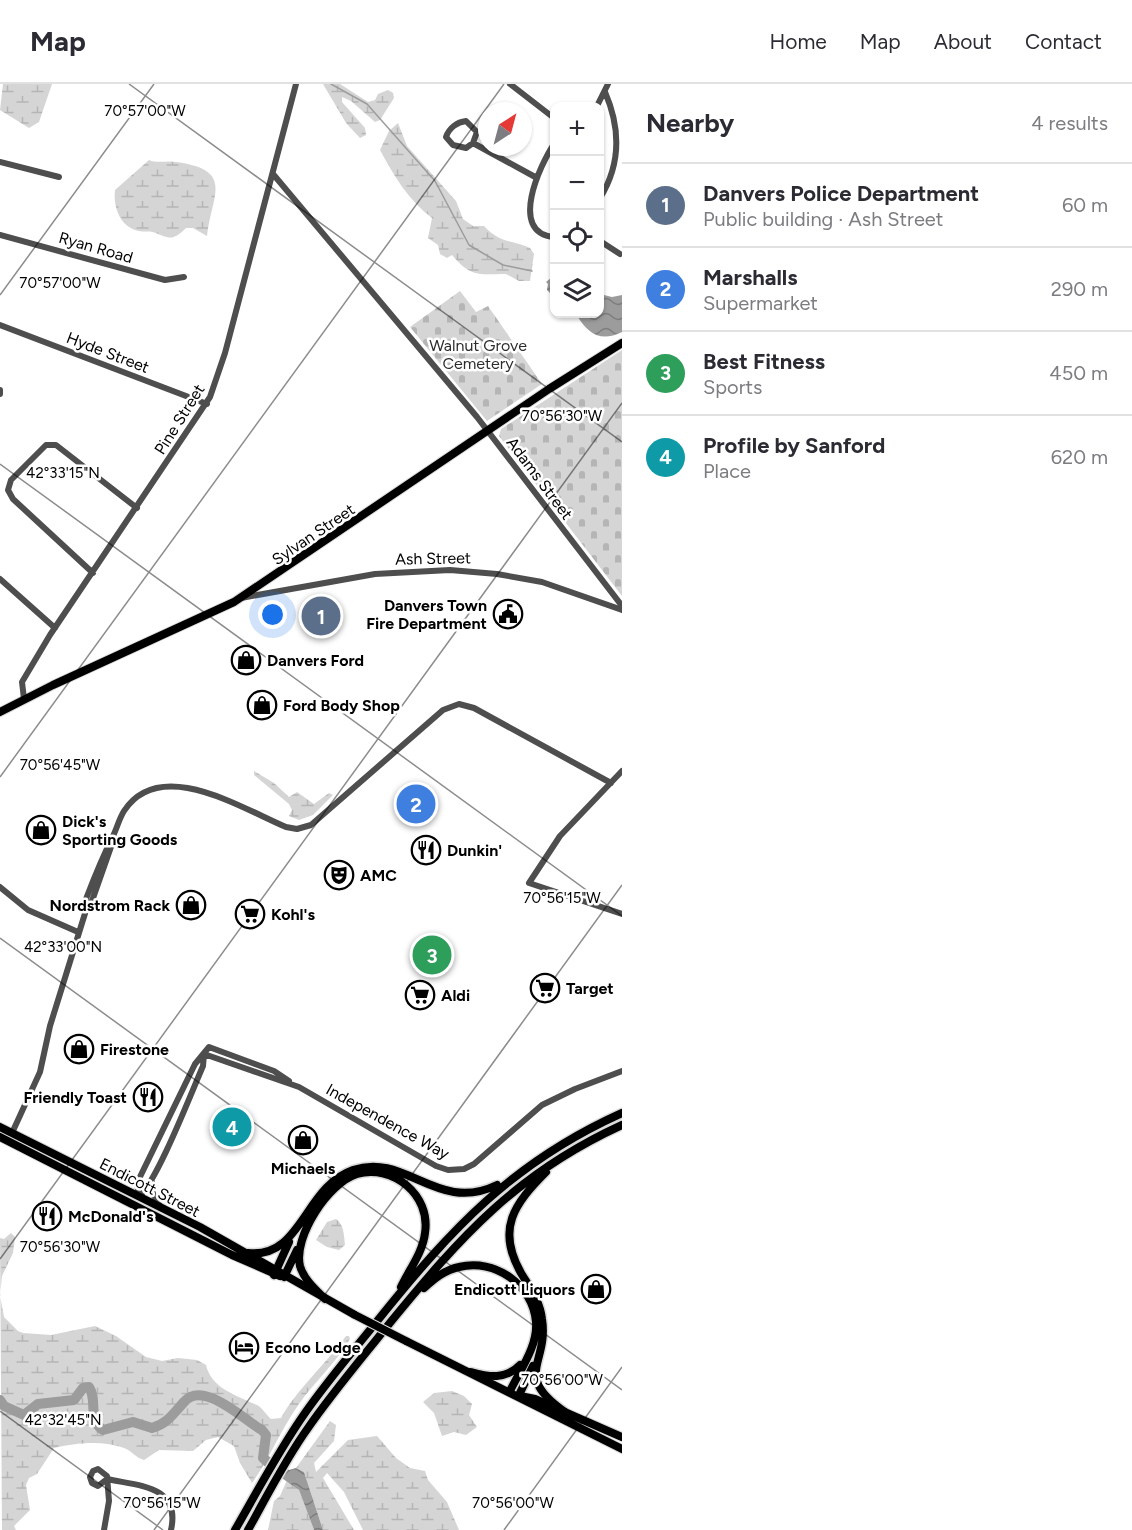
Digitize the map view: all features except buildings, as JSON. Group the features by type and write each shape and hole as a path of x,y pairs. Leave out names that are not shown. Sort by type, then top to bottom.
{"highway":[{"path":"235,1530 278,1455 313,1402 394,1301 463,1221 513,1177 567,1140 622,1113"},
{"path":"248,1530 287,1460 332,1395 466,1233 502,1199 559,1158 622,1125"},
{"path":"510,1391 543,1333 541,1309 512,1250 511,1222 520,1201 559,1158"},
{"path":"248,1253 264,1254 277,1249 294,1231 327,1186 345,1173 363,1167 392,1169 454,1194 480,1192 513,1177"},
{"path":"285,1277 321,1205 346,1180 356,1175 375,1172 401,1181 421,1204 426,1231 422,1247 394,1301"},
{"path":"276,1272 294,1231"},
{"path":"300,1243 299,1259 302,1272 325,1299"},
{"path":"404,1306 435,1278 450,1270 477,1265 498,1270 514,1279 530,1301 536,1323 533,1354 540,1390 565,1412"},
{"path":"471,1372 493,1377 506,1375 533,1354"},
{"path":"519,1395 533,1354"}],"main road":[{"name":"Sylvan Street","path":"0,712 240,598 622,343"},
{"name":"Endicott Street","path":"0,1127 406,1341 510,1391 535,1399 622,1437"},
{"path":"4,1139 12,1133"},
{"name":"Endicott Street","path":"4,1139 136,1200 162,1208 248,1253 276,1272"},
{"name":"Endicott Street","path":"519,1395 532,1406 622,1449"}],"street":[{"name":"Pine Street","path":"24,699 22,682 55,628 207,404 219,373 296,84"},
{"path":"510,84 550,114"},
{"path":"599,102 608,84"},
{"path":"604,189 615,165 618,139 605,92"},
{"path":"466,121 477,132 473,143 466,148 457,147 449,143 447,133 454,126 466,121"},
{"path":"473,143 537,178"},
{"path":"550,153 537,178 530,216 536,229 550,235"},
{"path":"0,162 59,177"},
{"name":"Adams Street","path":"273,174 487,431 622,608"},
{"name":"Ryan Road","path":"0,235 165,280 184,277"},
{"path":"604,244 620,254"},
{"name":"Hyde Street","path":"0,325 207,404"},
{"path":"93,573 13,499 8,490 11,480 46,445 57,444 137,508"},
{"name":"Ash Street","path":"240,598 375,574 450,570 479,571 542,582 622,608"},
{"path":"0,579 55,628"},
{"path":"597,600 609,591"},
{"path":"12,1133 40,1072 50,1026 78,932 87,907 92,901 112,844 111,839 123,812 143,793 167,785 200,792 286,827 297,828 311,825 443,710 459,704 474,708 611,783"},
{"path":"622,771 560,836 529,884 622,914"},
{"path":"0,887 23,907 78,932"},
{"name":"Independence Way","path":"136,1200 137,1183 195,1064 209,1047 274,1071 293,1085 448,1170 464,1169 474,1164 542,1106 575,1089 622,1071"},
{"name":"Independence Way","path":"204,1054 293,1085"},
{"name":"Independence Way","path":"136,1200 146,1191 152,1179 203,1066 204,1054"},
{"path":"152,1179 152,1191 162,1208"},
{"path":"104,1530 109,1501 106,1479 149,1488 162,1494 173,1514 171,1530"}],"green space":[{"path":"3,84 52,84 39,122 29,128 0,110"},
{"path":"323,84 340,84 368,102 375,100 378,94 388,90 393,93 394,98 380,120 375,122 351,101 342,97 342,102 365,128 366,135 360,138 346,123"},
{"path":"398,123 407,146 456,201 463,219 473,226 484,226 496,236 530,248 534,254 530,281 519,281 506,274 476,273 465,268 452,255 447,258 440,254 438,245 428,238 432,218 416,204 403,187 380,150 389,131"},
{"path":"149,160 195,166 207,171 213,178 216,187 215,197 207,236 193,228 186,228 170,238 153,232 132,229 123,221 115,203 115,190"},
{"name":"Walnut Grove Cemetery","path":"460,291 476,312 488,306 542,384 487,421 410,327"},
{"name":"Walnut Grove Cemetery","path":"622,350 622,596 499,436 501,429"},
{"path":"254,771 274,783 289,797 297,792 314,804 329,793 333,795 313,815 299,820 289,816 292,810 289,804 254,775"},
{"path":"336,1219 344,1234 345,1245 339,1250 327,1247 316,1240 327,1222"},
{"path":"11,1233 15,1237 13,1253 2,1276 0,1292 0,1238 4,1239"},
{"path":"0,1297 4,1317 18,1331 51,1335 95,1326 116,1336 146,1357 162,1361 178,1358 197,1360 206,1365 213,1380 219,1385 259,1406 271,1419 281,1418 295,1397 346,1336 350,1339 299,1404 252,1483 240,1463 234,1446 218,1437 206,1440 193,1451 159,1450 144,1460 116,1445 89,1443 62,1446 54,1448 37,1474 29,1478 26,1485 30,1510 14,1526 16,1530 2,1530"},
{"path":"452,1391 464,1396 472,1404 469,1415 477,1427 466,1435 454,1432 442,1436 434,1413 423,1402 434,1393"},
{"path":"330,1421 336,1425 334,1441 314,1463 316,1472 348,1440 377,1436 396,1458 410,1468 425,1471 428,1480 447,1502 459,1530 363,1530 344,1492 327,1473 323,1478 354,1530 323,1530 304,1472 296,1468"},
{"path":"287,1480 299,1490 314,1530 268,1530 274,1501 280,1496"}],"water":[{"path":"550,279 550,293 547,290 546,282"},
{"path":"604,295 612,297 622,295 622,332 601,336 585,326 579,318 604,318"},
{"path":"271,1457 289,1470 296,1468 304,1472 323,1530 314,1530 299,1490 263,1465"}],"waterway":[{"path":"331,84 367,104 435,181 469,245 503,265 532,271"},
{"path":"0,1400 4,1406 24,1415 38,1404 74,1400 83,1388 89,1387 92,1392 95,1421 103,1430 133,1422 152,1428 158,1426 192,1396 202,1395 224,1404 262,1430 266,1435 263,1458 277,1469"}],"place":[{"name":"Danvers Town Fire Department","path":"508,614"},
{"name":"Danvers Police Department","path":"321,616"},
{"name":"Danvers Ford","path":"246,660"},
{"name":"Ford Body Shop","path":"262,705"},
{"name":"Marshalls","path":"416,804"},
{"name":"Dick's Sporting Goods","path":"41,830"},
{"name":"Dunkin'","path":"426,850"},
{"name":"AMC","path":"339,875"},
{"name":"Nordstrom Rack","path":"191,905"},
{"name":"Kohl's","path":"250,914"},
{"name":"Best Fitness","path":"432,955"},
{"name":"Target","path":"545,988"},
{"name":"Aldi","path":"420,995"},
{"name":"Firestone","path":"79,1049"},
{"name":"Friendly Toast","path":"148,1097"},
{"name":"Profile by Sanford","path":"232,1127"},
{"name":"Michaels","path":"303,1140"},
{"name":"McDonald's","path":"47,1216"},
{"name":"Endicott Liquors","path":"596,1289"},
{"name":"Econo Lodge","path":"244,1347"}]}
